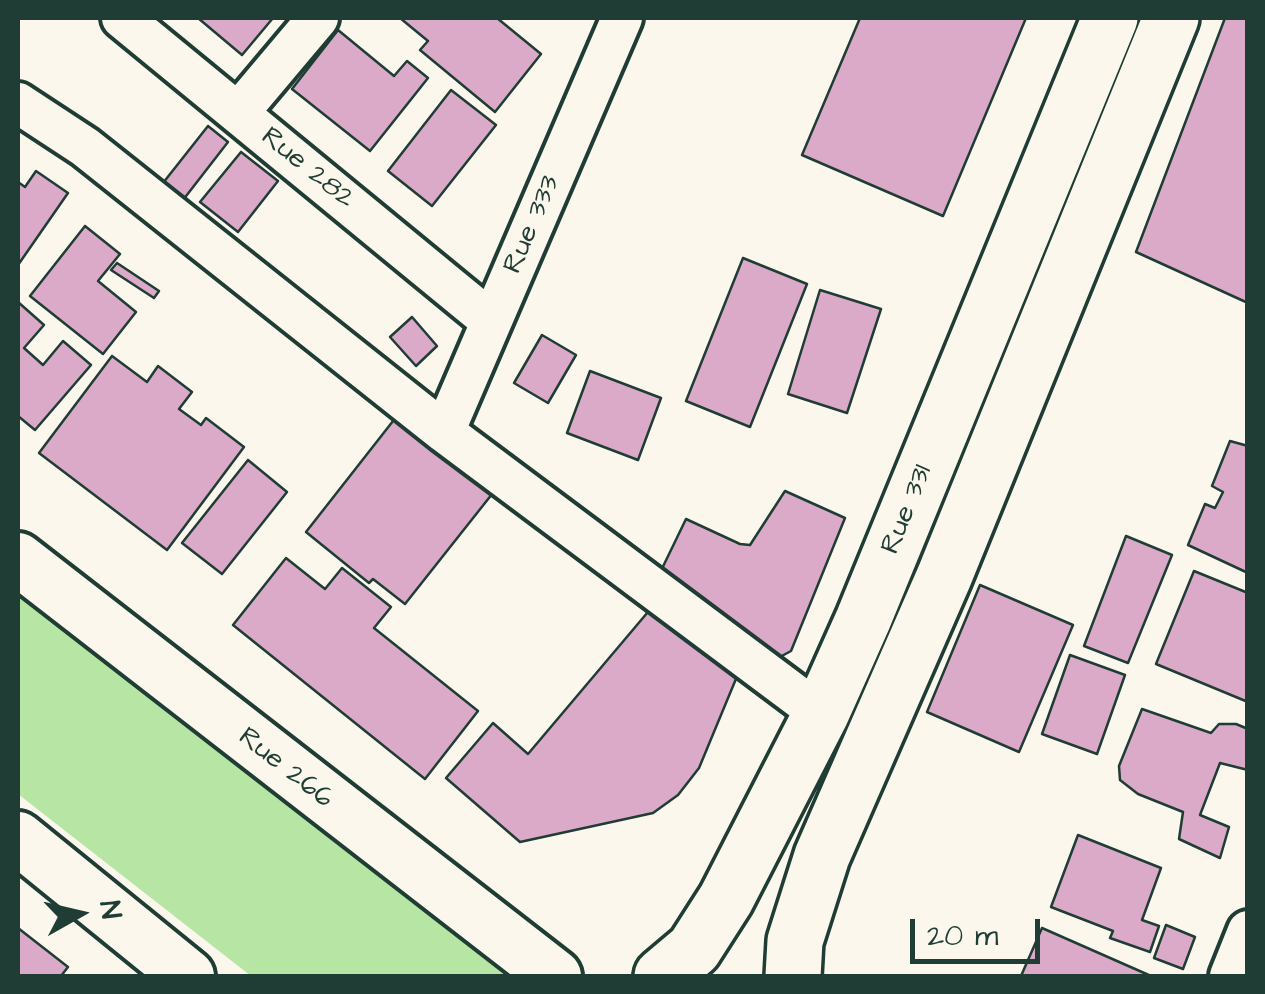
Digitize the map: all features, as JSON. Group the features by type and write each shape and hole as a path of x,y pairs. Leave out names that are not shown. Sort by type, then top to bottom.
{"main road":[{"name":"Rue 331","path":"662,976 694,949 726,899 821,714 1110,18"},
{"path":"793,976 795,941 822,856 944,577 1171,18"}],"street":[{"name":"Rue 282","path":"122,18 492,321"},
{"path":"238,113 318,18"},
{"name":"Rue 333","path":"444,432 622,18"},
{"path":"18,103 86,147 444,432 821,714"},
{"name":"Rue 266","path":"18,559 555,976"},
{"path":"18,838 188,976"},
{"path":"1230,976 1248,932"}],"green space":[{"path":"18,570 525,976 251,976 18,794"}],"building":[{"path":"198,18 273,18 242,55"},
{"path":"400,18 497,18 541,54 495,112 420,50 428,41"},
{"path":"860,18 1026,18 943,216 802,155"},
{"path":"1225,18 1248,18 1248,303 1136,252"},
{"path":"338,30 394,76 407,61 428,78 370,151 292,89"},
{"path":"451,90 496,125 432,206 388,171"},
{"path":"208,126 228,142 183,200 163,183"},
{"path":"241,152 278,181 238,232 200,202"},
{"path":"36,171 68,193 18,265 18,182 25,187"},
{"path":"85,226 120,254 98,281 136,312 103,354 30,296"},
{"path":"743,258 807,284 750,427 686,401"},
{"path":"117,263 159,291 154,298 111,270"},
{"path":"820,290 881,309 847,413 788,394"},
{"path":"18,302 44,325 24,348 43,365 63,341 91,365 35,430 18,416"},
{"path":"412,317 437,346 416,366 390,337"},
{"path":"542,335 576,355 548,403 514,383"},
{"path":"112,356 147,382 158,366 192,392 179,409 201,425 206,418 244,447 167,550 39,453"},
{"path":"590,371 661,398 638,460 567,433"},
{"path":"404,407 500,484 405,604 373,579 369,583 306,532"},
{"path":"1230,441 1248,446 1248,573 1188,545 1205,504 1215,508 1223,492 1212,486"},
{"path":"248,460 287,492 222,574 182,543"},
{"path":"785,491 845,518 791,651 767,664 656,581 686,519 750,545"},
{"path":"1126,536 1172,555 1128,663 1084,646"},
{"path":"286,558 325,589 342,568 391,607 374,628 478,711 425,779 233,625"},
{"path":"1194,571 1248,593 1248,702 1156,664"},
{"path":"980,585 1073,625 1019,752 927,712"},
{"path":"653,606 738,674 699,768 678,795 653,813 520,842 446,778 493,723 528,754"},
{"path":"1070,655 1125,675 1097,754 1042,734"},
{"path":"1142,709 1211,733 1219,724 1248,729 1248,770 1220,763 1200,815 1229,827 1220,858 1179,839 1183,812 1138,794 1120,780 1119,766"},
{"path":"1078,835 1161,868 1142,920 1159,926 1150,952 1110,938 1113,931 1051,907"},
{"path":"1166,925 1195,937 1183,969 1154,958"},
{"path":"18,928 68,967 61,976 18,976"},
{"path":"1042,928 1151,976 1021,976"}]}
